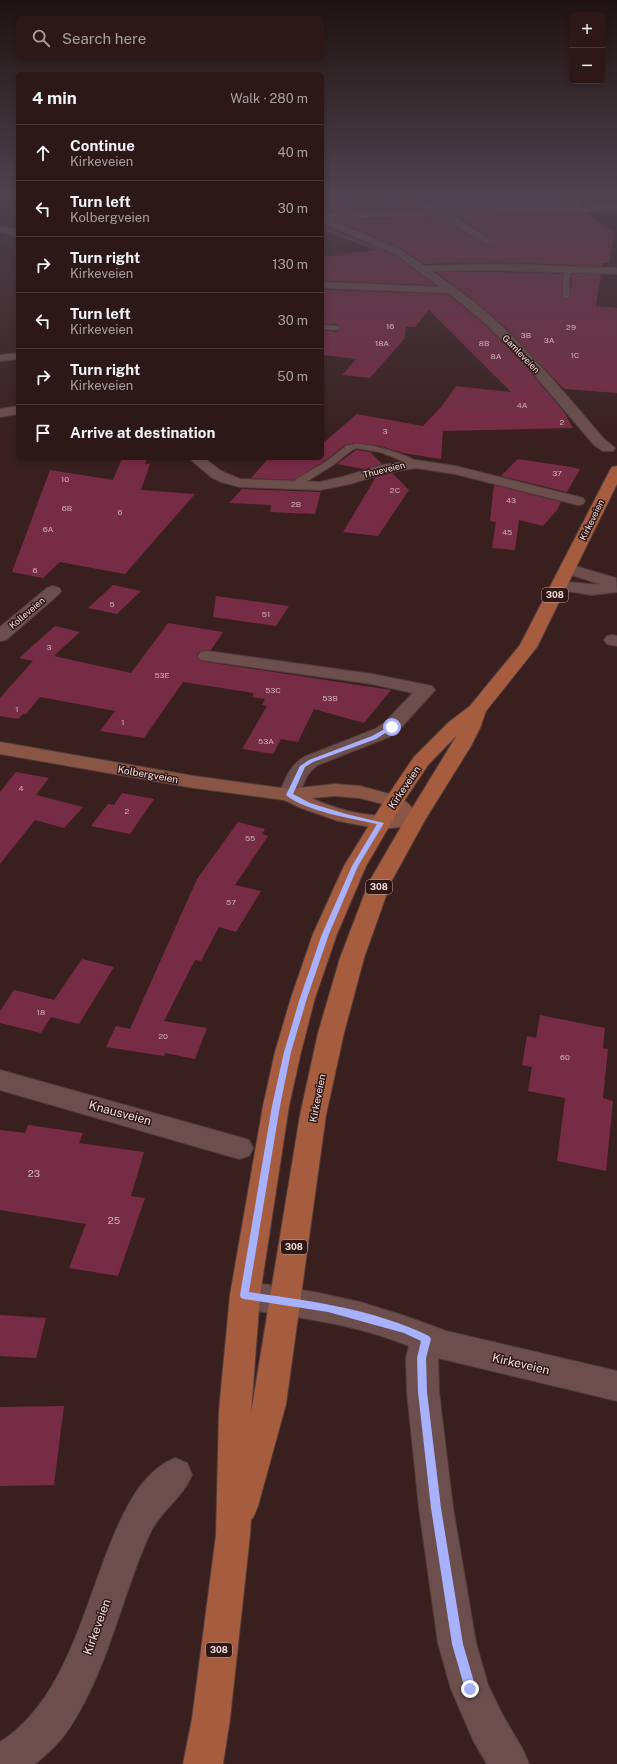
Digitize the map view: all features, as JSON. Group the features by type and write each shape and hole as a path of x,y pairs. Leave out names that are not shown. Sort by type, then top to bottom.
{"main road":[{"name":"Kirkeveien","path":"233,1535 270,1404 313,1115 336,1012 352,958 380,882 421,761 456,726 478,710 528,647 617,470"},
{"name":"Kirkeveien","path":"203,1764 211,1719 233,1535 235,1410 244,1295 276,1106 288,1052 303,998 325,934 355,866 381,823 404,810"}],"street":[{"name":"Gamleveien","path":"429,273 465,300 495,327 570,406 599,442 608,448"},
{"path":"324,284 450,290"},
{"path":"0,358 16,356"},
{"path":"0,413 16,410"},
{"name":"Thueveien","path":"198,460 210,472 228,481 259,485 294,486 320,486 335,484 382,469 416,464 455,470 578,501"},
{"path":"568,569 598,579 617,582"},
{"path":"560,586 592,590 617,587"},
{"name":"Kolleveien","path":"0,636 53,591"},
{"path":"207,656 372,679 426,690 392,727 382,733 302,766 289,795"},
{"name":"Kolbergveien","path":"2,751 194,782 289,795 335,790 360,792 404,810"},
{"name":"Kolbergveien","path":"289,795 308,804 345,816 381,823"},
{"name":"Knausveien","path":"0,1080 141,1119 238,1148"},
{"name":"Kirkeveien","path":"244,1295 328,1308 406,1329 426,1339 446,1346 617,1386"},
{"path":"426,1339 422,1358 423,1392 436,1508 457,1644 470,1689 488,1728 509,1764"},
{"name":"Kirkeveien","path":"0,1764 33,1742 57,1714 80,1672 139,1518 157,1493 175,1475"}],"lane":[{"path":"566,296 568,273"},
{"path":"324,327 337,328"},
{"path":"294,486 327,466 350,448 356,446 368,447 393,454 416,464"}],"building":[{"path":"324,273 419,273 435,285 324,281"},
{"path":"438,273 563,274 562,296 565,299 570,296 572,274 601,275 596,306 617,308 617,393 564,389 507,329 470,297"},
{"path":"324,290 448,294 485,325 521,361 564,412 573,428 443,431 441,459 403,453 380,446 356,443 345,445 326,460 294,480 251,478 267,460 324,460 324,442 357,414 423,426 442,406 456,386 511,392 429,310 415,327 406,327 405,338 370,378 342,375 356,359 324,355 324,330 337,332 341,328 337,324 324,324"},
{"path":"356,450 370,452 382,464 364,469 337,464"},
{"path":"518,459 580,469 567,492 501,476"},
{"path":"121,460 146,460 145,464 150,464 141,490 195,494 125,574 60,562 43,578 12,572 50,470 113,480"},
{"path":"392,473 409,490 378,536 343,532 376,477"},
{"path":"494,485 561,502 557,510 543,526 519,520 515,550 492,548 496,522 490,521"},
{"path":"242,489 321,491 315,514 270,512 271,505 229,503"},
{"path":"113,585 141,591 117,614 88,608"},
{"path":"216,596 289,606 276,626 213,617"},
{"path":"168,623 223,632 211,650 201,651 197,655 201,661 391,690 364,723 314,709 298,742 281,739 273,754 242,749 267,706 262,705 265,699 252,697 254,693 183,682 144,738 100,731 115,711 40,697 26,714 23,714 18,719 0,716 0,698 33,661 19,658 55,626 80,632 54,656 131,673"},
{"path":"16,772 49,778 36,795 83,807 64,828 35,820 0,864 0,792"},
{"path":"122,793 154,799 130,834 91,826 108,804 114,805"},
{"path":"238,822 265,829 262,834 268,836 235,885 261,891 236,932 219,927 201,961 195,960 164,1021 207,1028 195,1059 165,1053 164,1056 106,1047 116,1026 130,1029 197,879"},
{"path":"82,959 114,967 79,1024 51,1017 41,1033 0,1023 0,1011 14,990 54,1000"},
{"path":"540,1015 605,1028 603,1048 608,1049 603,1098 613,1101 606,1171 557,1161 565,1098 528,1091 532,1067 522,1065 527,1036 536,1038"},
{"path":"28,1125 83,1133 79,1143 144,1152 131,1196 145,1198 118,1276 69,1268 86,1224 0,1210 0,1130 25,1133"},
{"path":"0,1315 46,1318 36,1358 0,1356"},
{"path":"64,1406 54,1485 0,1486 0,1407"}],"route":[{"path":"392,727 374,737 311,761 302,766 289,795 308,804 345,816 381,823 355,866 325,934 303,998 288,1052 276,1106 244,1295 328,1308 406,1329 426,1339 422,1358 423,1392 436,1508 457,1644 470,1689"}]}
